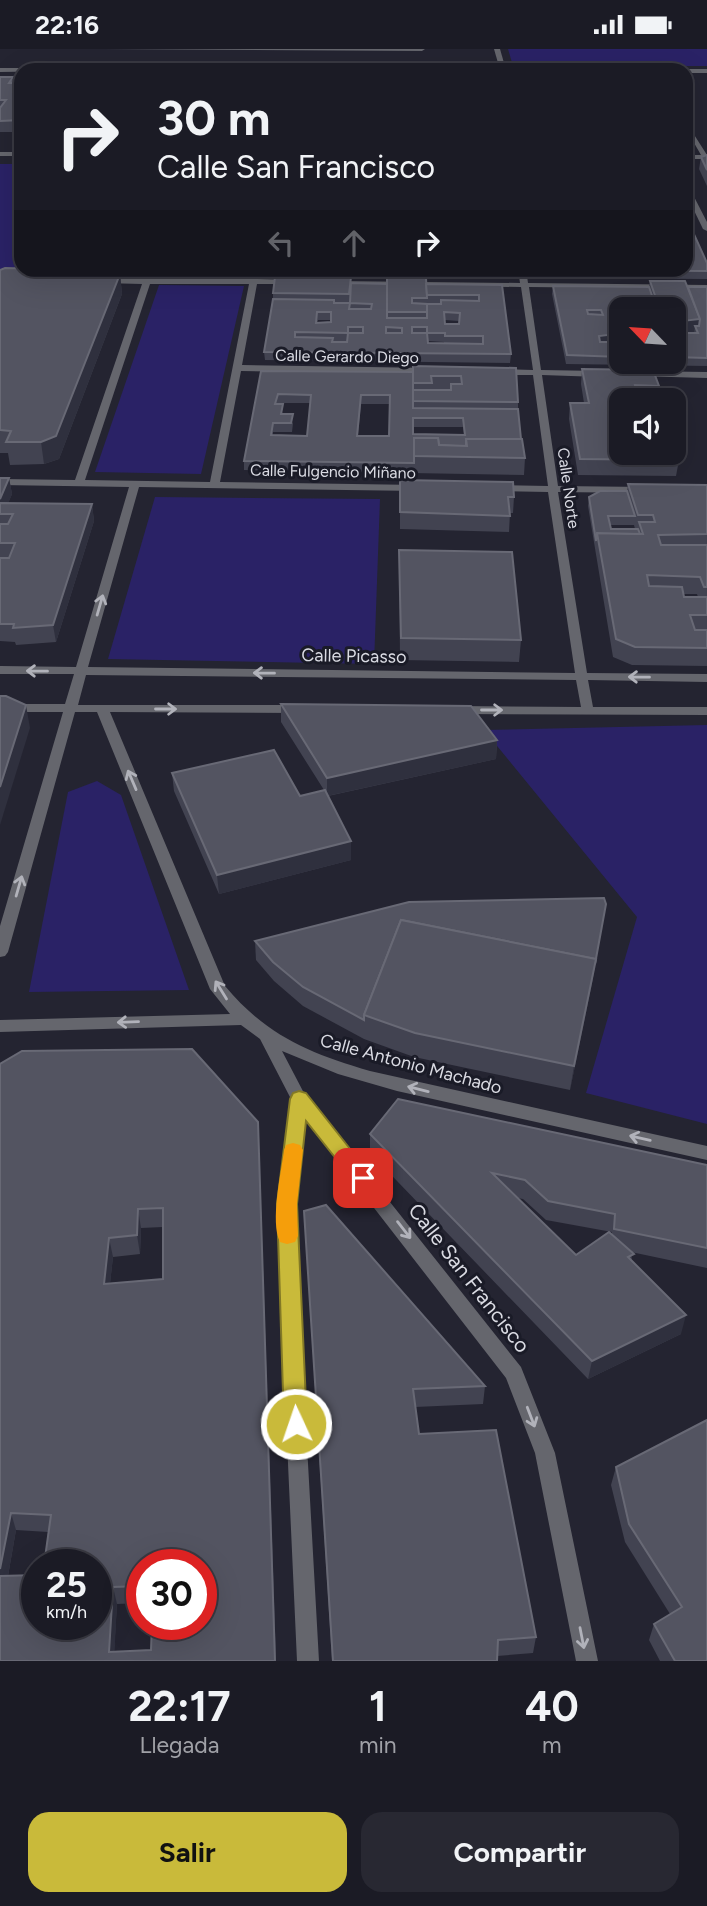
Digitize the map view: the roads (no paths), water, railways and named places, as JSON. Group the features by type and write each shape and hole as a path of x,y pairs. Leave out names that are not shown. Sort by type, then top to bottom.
{"street":[{"path":"107,49 422,49"},
{"path":"693,136 706,157"},
{"path":"693,201 707,229"},
{"path":"79,483 148,277"},
{"path":"214,486 255,277"},
{"name":"Calle Norte","path":"523,277 540,372 551,489 589,711"},
{"path":"93,281 308,282"},
{"path":"321,282 707,287"},
{"name":"Calle Gerardo Diego","path":"238,368 444,371"},
{"path":"485,372 609,374"},
{"path":"686,375 707,375"},
{"name":"Calle Fulgencio Miñano","path":"0,482 430,488"},
{"path":"1,944 135,484"},
{"path":"484,488 655,490"},
{"name":"Calle Picasso","path":"0,670 707,678"},
{"path":"0,708 310,709"},
{"name":"Calle Antonio Machado","path":"102,708 218,989 245,1019 266,1035 301,1054 348,1071 707,1153"},
{"path":"435,710 707,711"},
{"path":"0,1026 245,1019"},
{"name":"Calle San Francisco","path":"266,1035 299,1099 514,1373 545,1453 587,1661"},
{"path":"299,1099 287,1204 308,1661"}]}
